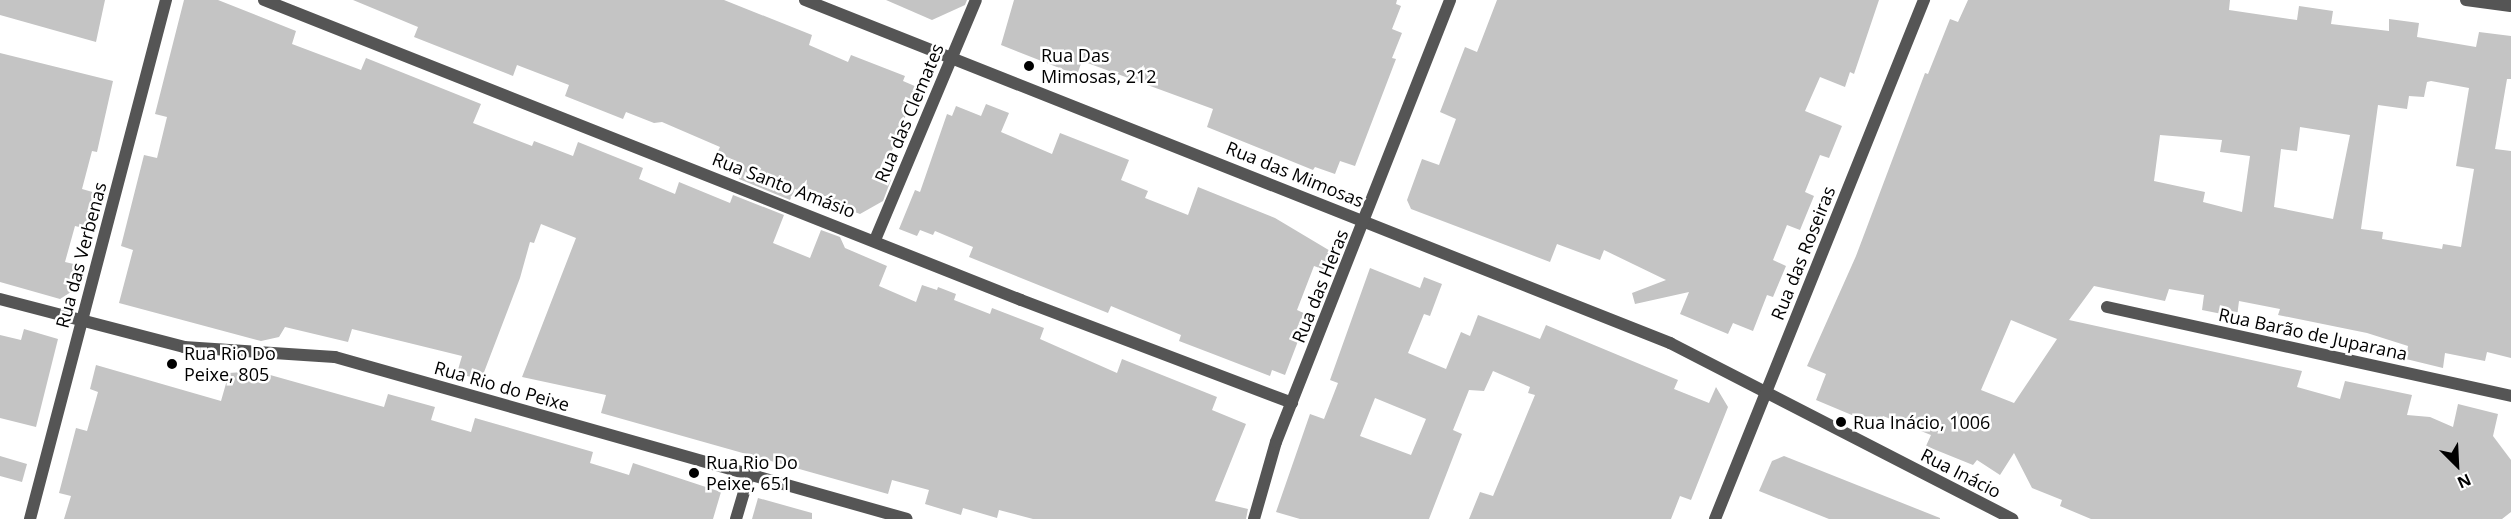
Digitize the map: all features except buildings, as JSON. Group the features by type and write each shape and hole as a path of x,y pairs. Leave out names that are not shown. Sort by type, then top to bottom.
{"street":[{"name":"Rua das Verbenas","path":"30,519 165,0"},
{"name":"Rua Santo Amásio","path":"264,0 1292,403"},
{"name":"Rua das Mimosas","path":"805,0 1670,343 1765,395"},
{"name":"Rua das Clemates","path":"875,240 976,0"},
{"name":"Rua das Heras","path":"1254,519 1292,403 1365,222 1450,0"},
{"name":"Rua das Roseiras","path":"1715,519 1924,0"},
{"path":"2466,0 2511,6"},
{"name":"Rua Rio do Peixe","path":"0,299 82,322 219,352 303,352 334,357 907,519"},
{"name":"Rua Barão de Juparana","path":"2107,307 2511,396"},
{"name":"Rua Inácio","path":"1765,395 2012,519"},
{"path":"736,519 749,475"}],"place":[{"name":"Rua Das Mimosas, 212","path":"1029,66"},
{"name":"Rua Rio Do Peixe, 805","path":"172,364"},
{"name":"Rua Inácio, 1006","path":"1841,422"},
{"name":"Rua Rio Do Peixe, 651","path":"694,473"}]}
